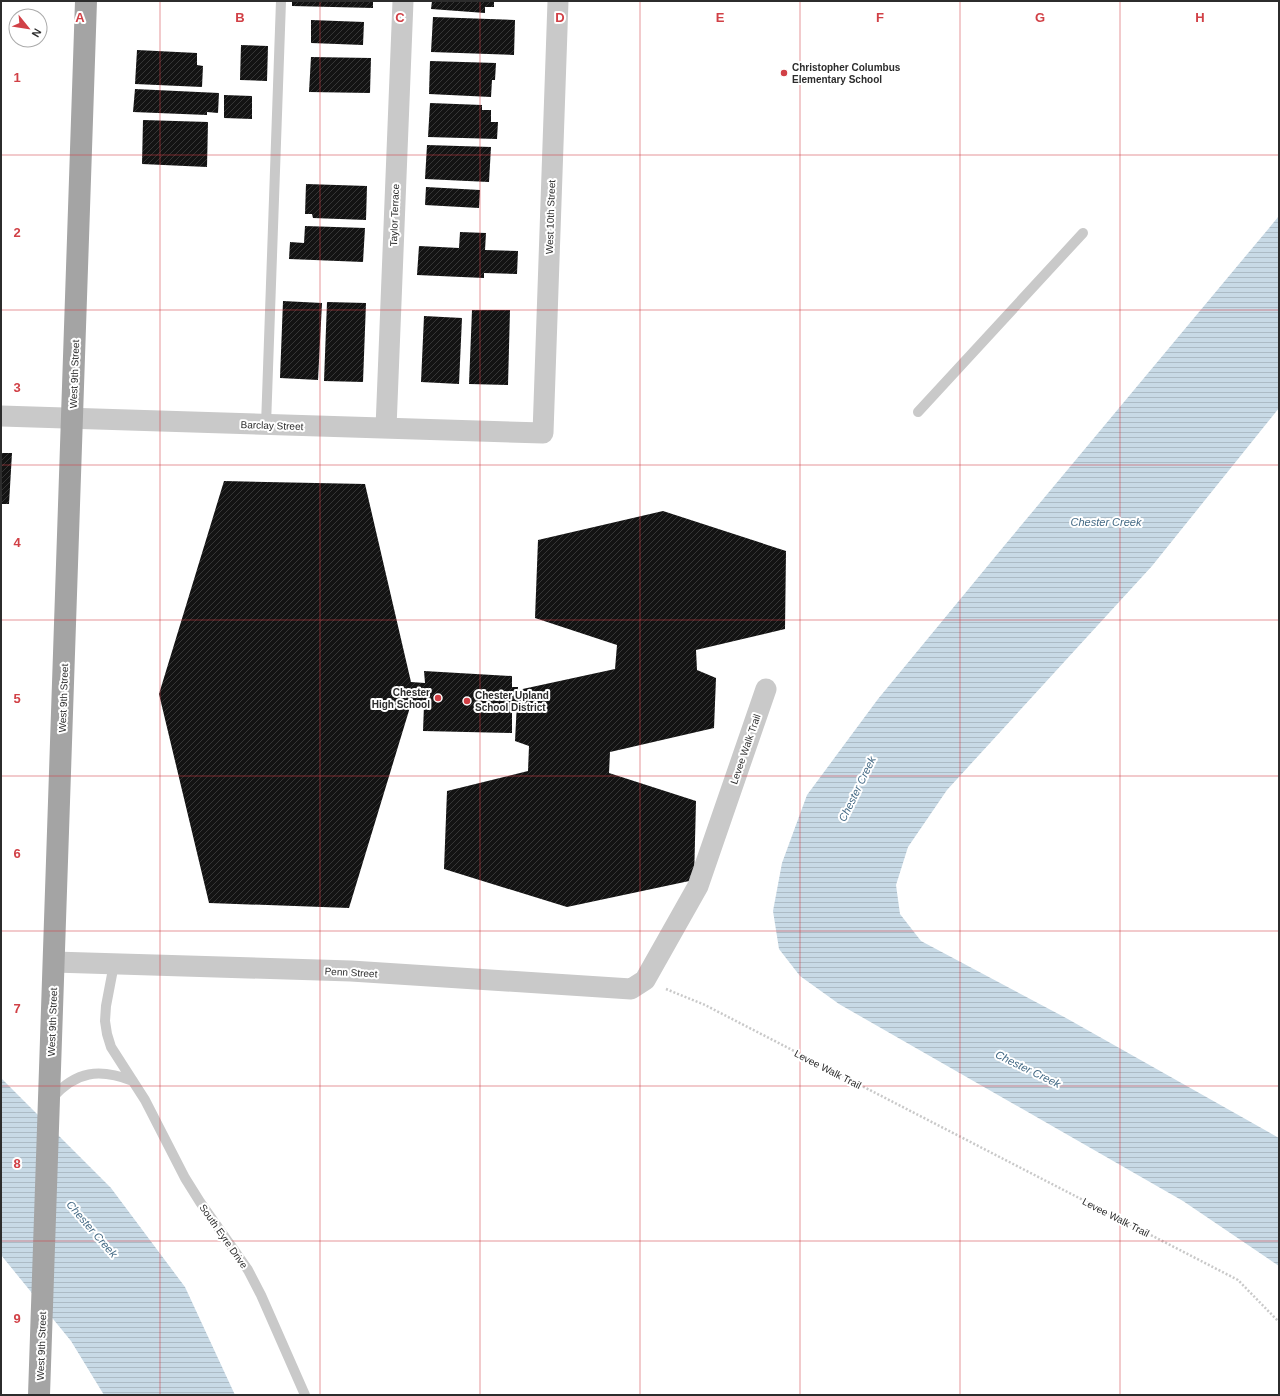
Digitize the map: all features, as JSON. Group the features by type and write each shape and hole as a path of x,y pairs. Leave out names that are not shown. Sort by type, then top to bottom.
{"main road":[{"name":"West 9th Street","path":"39,1395 86,1"}],"street":[{"name":"Taylor Terrace","path":"386,428 403,1"},
{"name":"West 10th Street","path":"543,434 558,1"},
{"name":"Barclay Street","path":"1,416 543,434"},
{"name":"Levee Walk Trail","path":"645,980 698,886 766,689"},
{"name":"Penn Street","path":"54,962 351,972 631,988 645,980"}],"lane":[{"path":"266,425 281,1"},
{"path":"918,412 1083,233"},
{"name":"South Eyre Drive","path":"114,964 106,1006 105,1021 110,1047 145,1100 185,1178 248,1270 261,1295 305,1395"},
{"path":"49,1101 65,1085 80,1077 105,1073 133,1081"}],"path":[{"name":"Levee Walk Trail","path":"645,980 705,1005 1238,1280 1279,1322"}],"water":[{"name":"Chester Creek","path":"1279,216 1279,408 1152,566 947,790 908,847 896,885 900,914 921,941 1066,1018 1279,1138 1279,1266 1183,1201 839,1004 800,976 779,949 773,911 782,863 807,795 878,699"},
{"name":"Chester Creek","path":"1,1078 111,1188 185,1287 235,1395 104,1395 71,1341 1,1255"}],"building":[{"path":"292,1 373,1 373,8 292,6"},
{"path":"432,1 494,1 494,7 485,7 485,13 431,9"},
{"path":"433,17 515,20 514,55 431,52"},
{"path":"311,20 364,22 363,45 311,43"},
{"path":"241,45 268,46 267,81 240,80"},
{"path":"137,50 197,53 197,65 203,66 202,87 135,84"},
{"path":"311,57 371,58 370,93 309,92"},
{"path":"430,61 496,63 495,80 492,80 491,97 429,94"},
{"path":"135,89 219,93 218,113 207,112 207,115 133,112"},
{"path":"224,95 252,96 252,119 224,118"},
{"path":"430,103 482,105 482,110 491,110 491,122 498,122 497,139 428,137"},
{"path":"143,120 208,122 207,167 142,164"},
{"path":"427,145 491,147 489,182 425,179"},
{"path":"306,184 367,186 366,220 313,218 312,214 305,214"},
{"path":"426,187 480,190 479,208 425,205"},
{"path":"305,226 365,228 363,262 289,259 290,242 304,243"},
{"path":"460,232 486,233 485,250 518,251 517,274 484,273 484,278 417,275 419,246 459,248"},
{"path":"283,301 322,303 318,380 280,378"},
{"path":"327,302 366,303 363,382 324,381"},
{"path":"472,310 510,310 508,385 469,384"},
{"path":"424,316 462,318 459,384 421,382"},
{"path":"1,453 12,453 9,504 1,504"},
{"name":"Chester High School","path":"224,481 365,484 411,682 425,683 424,671 512,676 512,687 518,687 518,690 615,669 617,645 535,618 538,540 663,511 786,551 785,629 696,650 697,670 716,678 714,728 610,752 609,773 696,801 694,880 567,907 444,869 447,791 528,771 529,746 515,741 517,702 512,713 512,733 423,731 424,705 411,704 349,908 209,903 159,694"}],"place":[{"name":"Christopher Columbus Elementary School","path":"784,73"},
{"name":"Chester High School","path":"438,698"},
{"name":"Chester Upland School District","path":"467,701"}]}
